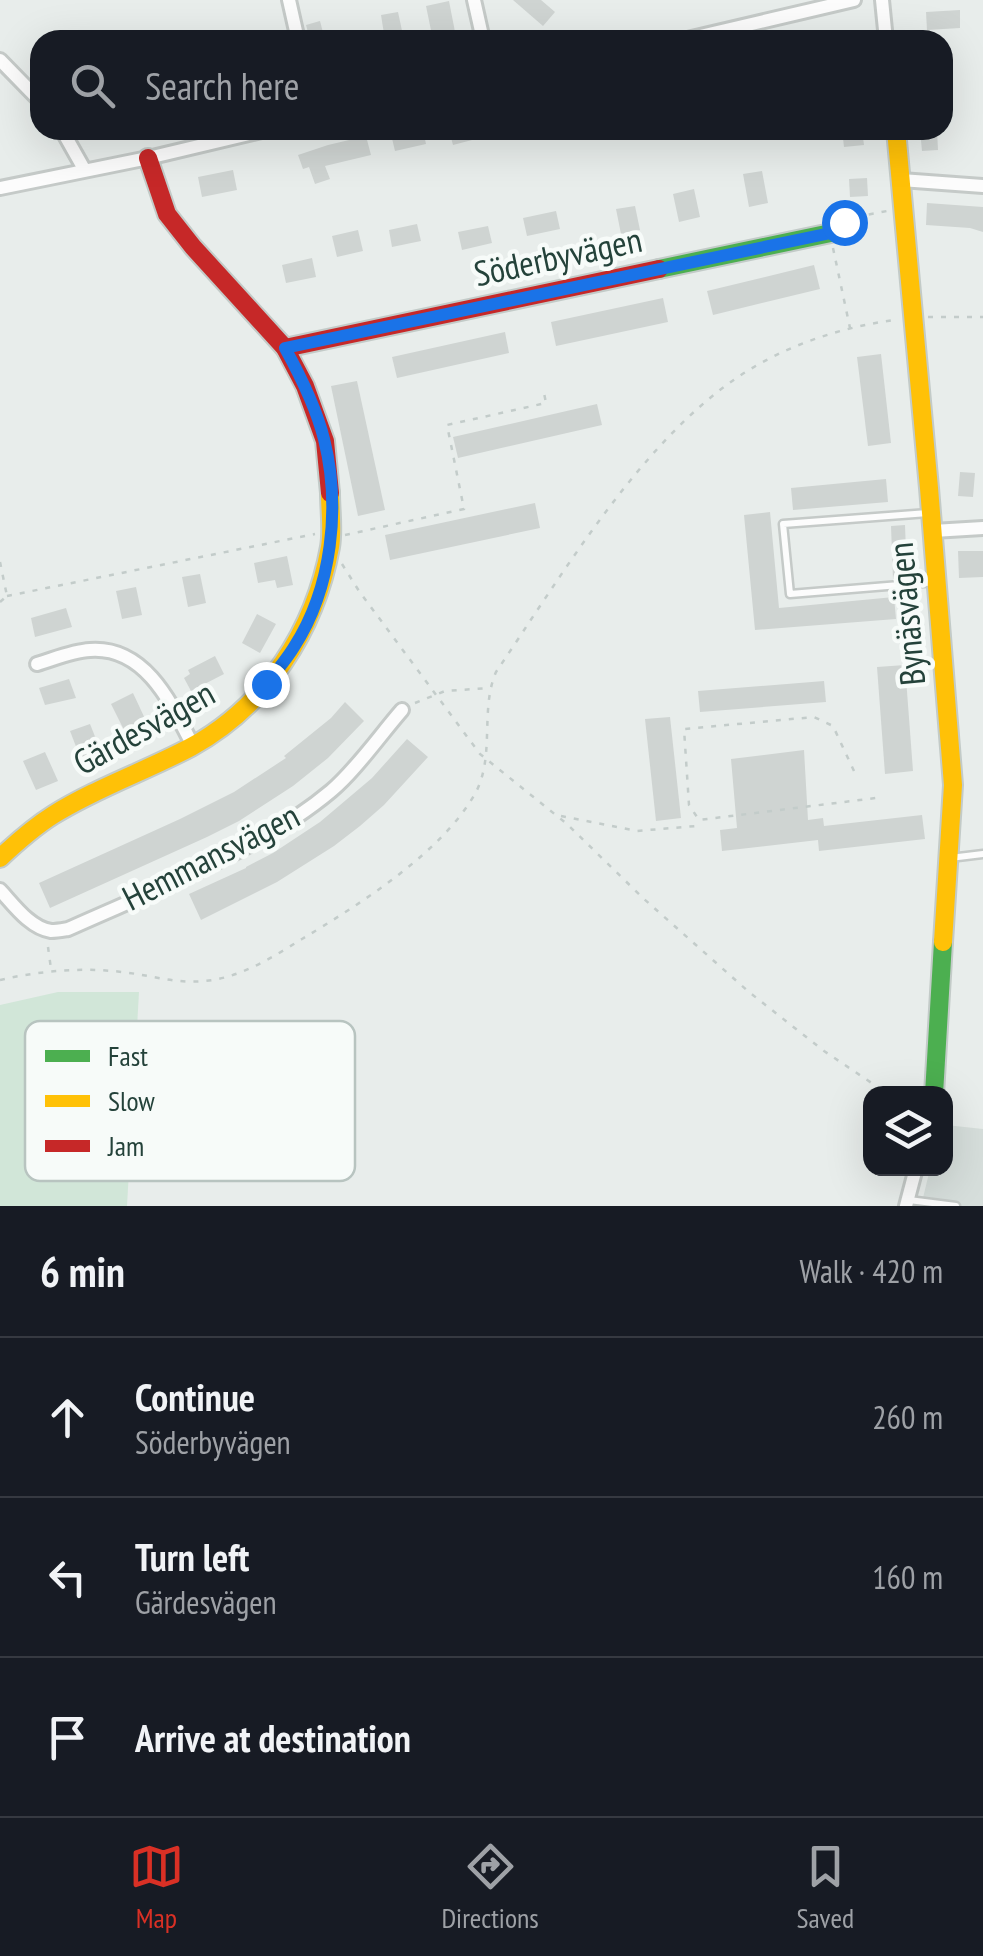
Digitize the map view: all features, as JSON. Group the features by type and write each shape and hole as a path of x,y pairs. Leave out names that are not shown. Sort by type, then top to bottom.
{"street":[{"path":"289,0 296,30"},
{"path":"474,0 481,30"},
{"path":"726,30 854,0"},
{"path":"882,0 885,30"},
{"path":"0,60 30,91"},
{"path":"68,140 84,170"},
{"path":"0,188 224,140"},
{"name":"Bynäsvägen","path":"897,140 953,786 935,1086"},
{"name":"Gärdesvägen","path":"0,858 56,813 193,746 233,720 296,645 317,600 336,535 325,441 306,386 285,348 167,214 148,158"},
{"path":"901,180 983,186"},
{"name":"Söderbyvägen","path":"285,348 837,232"},
{"path":"932,522 983,528"},
{"path":"37,664 78,651 96,649 117,654 153,678 193,746"},
{"name":"Hemmansvägen","path":"51,931 68,929 222,858 301,813 334,790 402,710"},
{"path":"0,890 24,915 51,931"},
{"path":"907,1203 914,1176"}],"lane":[{"path":"932,522 783,524 790,594 937,582"},
{"path":"949,858 983,854"},
{"path":"907,1203 956,1206"}],"path":[{"path":"850,329 837,232 850,218 904,209"},
{"path":"0,980 104,970 189,982 224,978 364,900 444,834 466,807 478,786 490,688 496,672 582,545 645,464 682,424 751,368 810,340 914,318 983,317"},
{"path":"0,602 7,596 310,535 336,535 464,509 447,425 546,403 543,388"},
{"path":"328,556 340,562 484,758 556,815 749,992 876,1086"},
{"path":"0,562 7,596"},
{"path":"402,710 436,693 490,688"},
{"path":"699,820 689,805 684,730 814,717 834,726 854,770"},
{"path":"699,820 876,798"},
{"path":"556,815 637,831 696,826 699,820"},
{"path":"51,931 48,949 52,972"}],"shaded area":[{"path":"953,1126 983,1129 983,1206 921,1206 928,1176 953,1176"}],"green space":[{"path":"58,992 139,992 137,1021 25,1021 25,1181 128,1181 127,1206 0,1206 0,1005"}],"building":[{"path":"513,0 541,0 555,12 543,26"},
{"path":"449,1 455,30 431,30 426,6"},
{"path":"960,10 960,28 927,30 926,12"},
{"path":"398,12 402,30 383,30 381,15"},
{"path":"320,21 322,30 307,30 306,25"},
{"path":"367,140 371,155 325,166 330,179 315,184 309,167 303,169 298,155 328,145"},
{"path":"392,140 425,140 426,144 395,151"},
{"path":"843,140 863,140 864,145 844,147"},
{"path":"921,140 938,140 938,150 922,151"},
{"path":"233,170 237,190 202,197 198,177"},
{"path":"762,171 768,203 749,207 743,174"},
{"path":"867,178 868,196 850,197 849,179"},
{"path":"694,189 700,217 679,222 673,194"},
{"path":"927,203 983,207 983,232 926,225"},
{"path":"635,206 640,230 621,234 616,209"},
{"path":"556,211 560,229 527,236 523,218"},
{"path":"417,224 421,241 392,247 389,230"},
{"path":"488,226 492,243 462,250 458,232"},
{"path":"358,230 363,251 337,257 332,236"},
{"path":"312,258 316,277 286,283 282,265"},
{"path":"814,265 820,289 713,315 707,291"},
{"path":"663,298 668,322 556,346 551,322"},
{"path":"505,332 509,353 397,378 392,357"},
{"path":"881,354 891,443 868,446 857,357"},
{"path":"357,381 385,510 358,516 331,386"},
{"path":"597,404 602,425 458,458 453,437"},
{"path":"960,472 975,473 973,497 958,496"},
{"path":"886,479 888,502 793,510 791,488"},
{"path":"535,503 540,528 390,560 385,535"},
{"path":"770,512 779,608 894,597 896,619 755,630 744,515"},
{"path":"905,525 907,578 893,579 891,526"},
{"path":"958,551 983,551 983,577 959,578"},
{"path":"287,556 293,585 277,588 275,580 258,583 254,563"},
{"path":"200,574 206,603 188,607 182,577"},
{"path":"136,587 142,615 122,619 116,591"},
{"path":"66,608 72,627 35,637 31,618"},
{"path":"257,614 276,624 260,653 242,643"},
{"path":"215,656 224,674 191,691 184,678 190,674 188,670"},
{"path":"905,665 913,771 885,774 877,667"},
{"path":"69,679 76,698 45,705 39,688"},
{"path":"824,681 826,702 700,712 698,691"},
{"path":"133,693 147,723 126,734 111,704"},
{"path":"345,702 364,721 293,786 239,821 50,908 39,883 234,792 286,758"},
{"path":"670,717 681,818 656,821 645,719"},
{"path":"90,724 102,754 82,762 70,731"},
{"path":"407,739 428,757 384,805 334,846 277,882 201,920 189,894 246,868 320,822 372,778"},
{"path":"804,750 808,820 823,818 824,826 922,815 925,839 819,851 818,840 722,851 720,830 737,828 731,759"},
{"path":"45,752 58,781 36,790 23,761"}],"traffic: fast":[{"path":"659,269 845,230"},
{"path":"934,1086 943,942"}],"traffic: slow":[{"path":"897,140 953,785 943,942"},
{"path":"0,858 69,805 174,756 218,730 264,688 299,636 323,578 331,541 330,493"}],"traffic: jam":[{"path":"148,158 167,214 285,348 305,386 325,441 330,493"},
{"path":"285,348 659,269"}],"route":[{"path":"266,684 296,645 317,600 332,543 325,441 306,386 285,348 845,230 844,222"}]}
